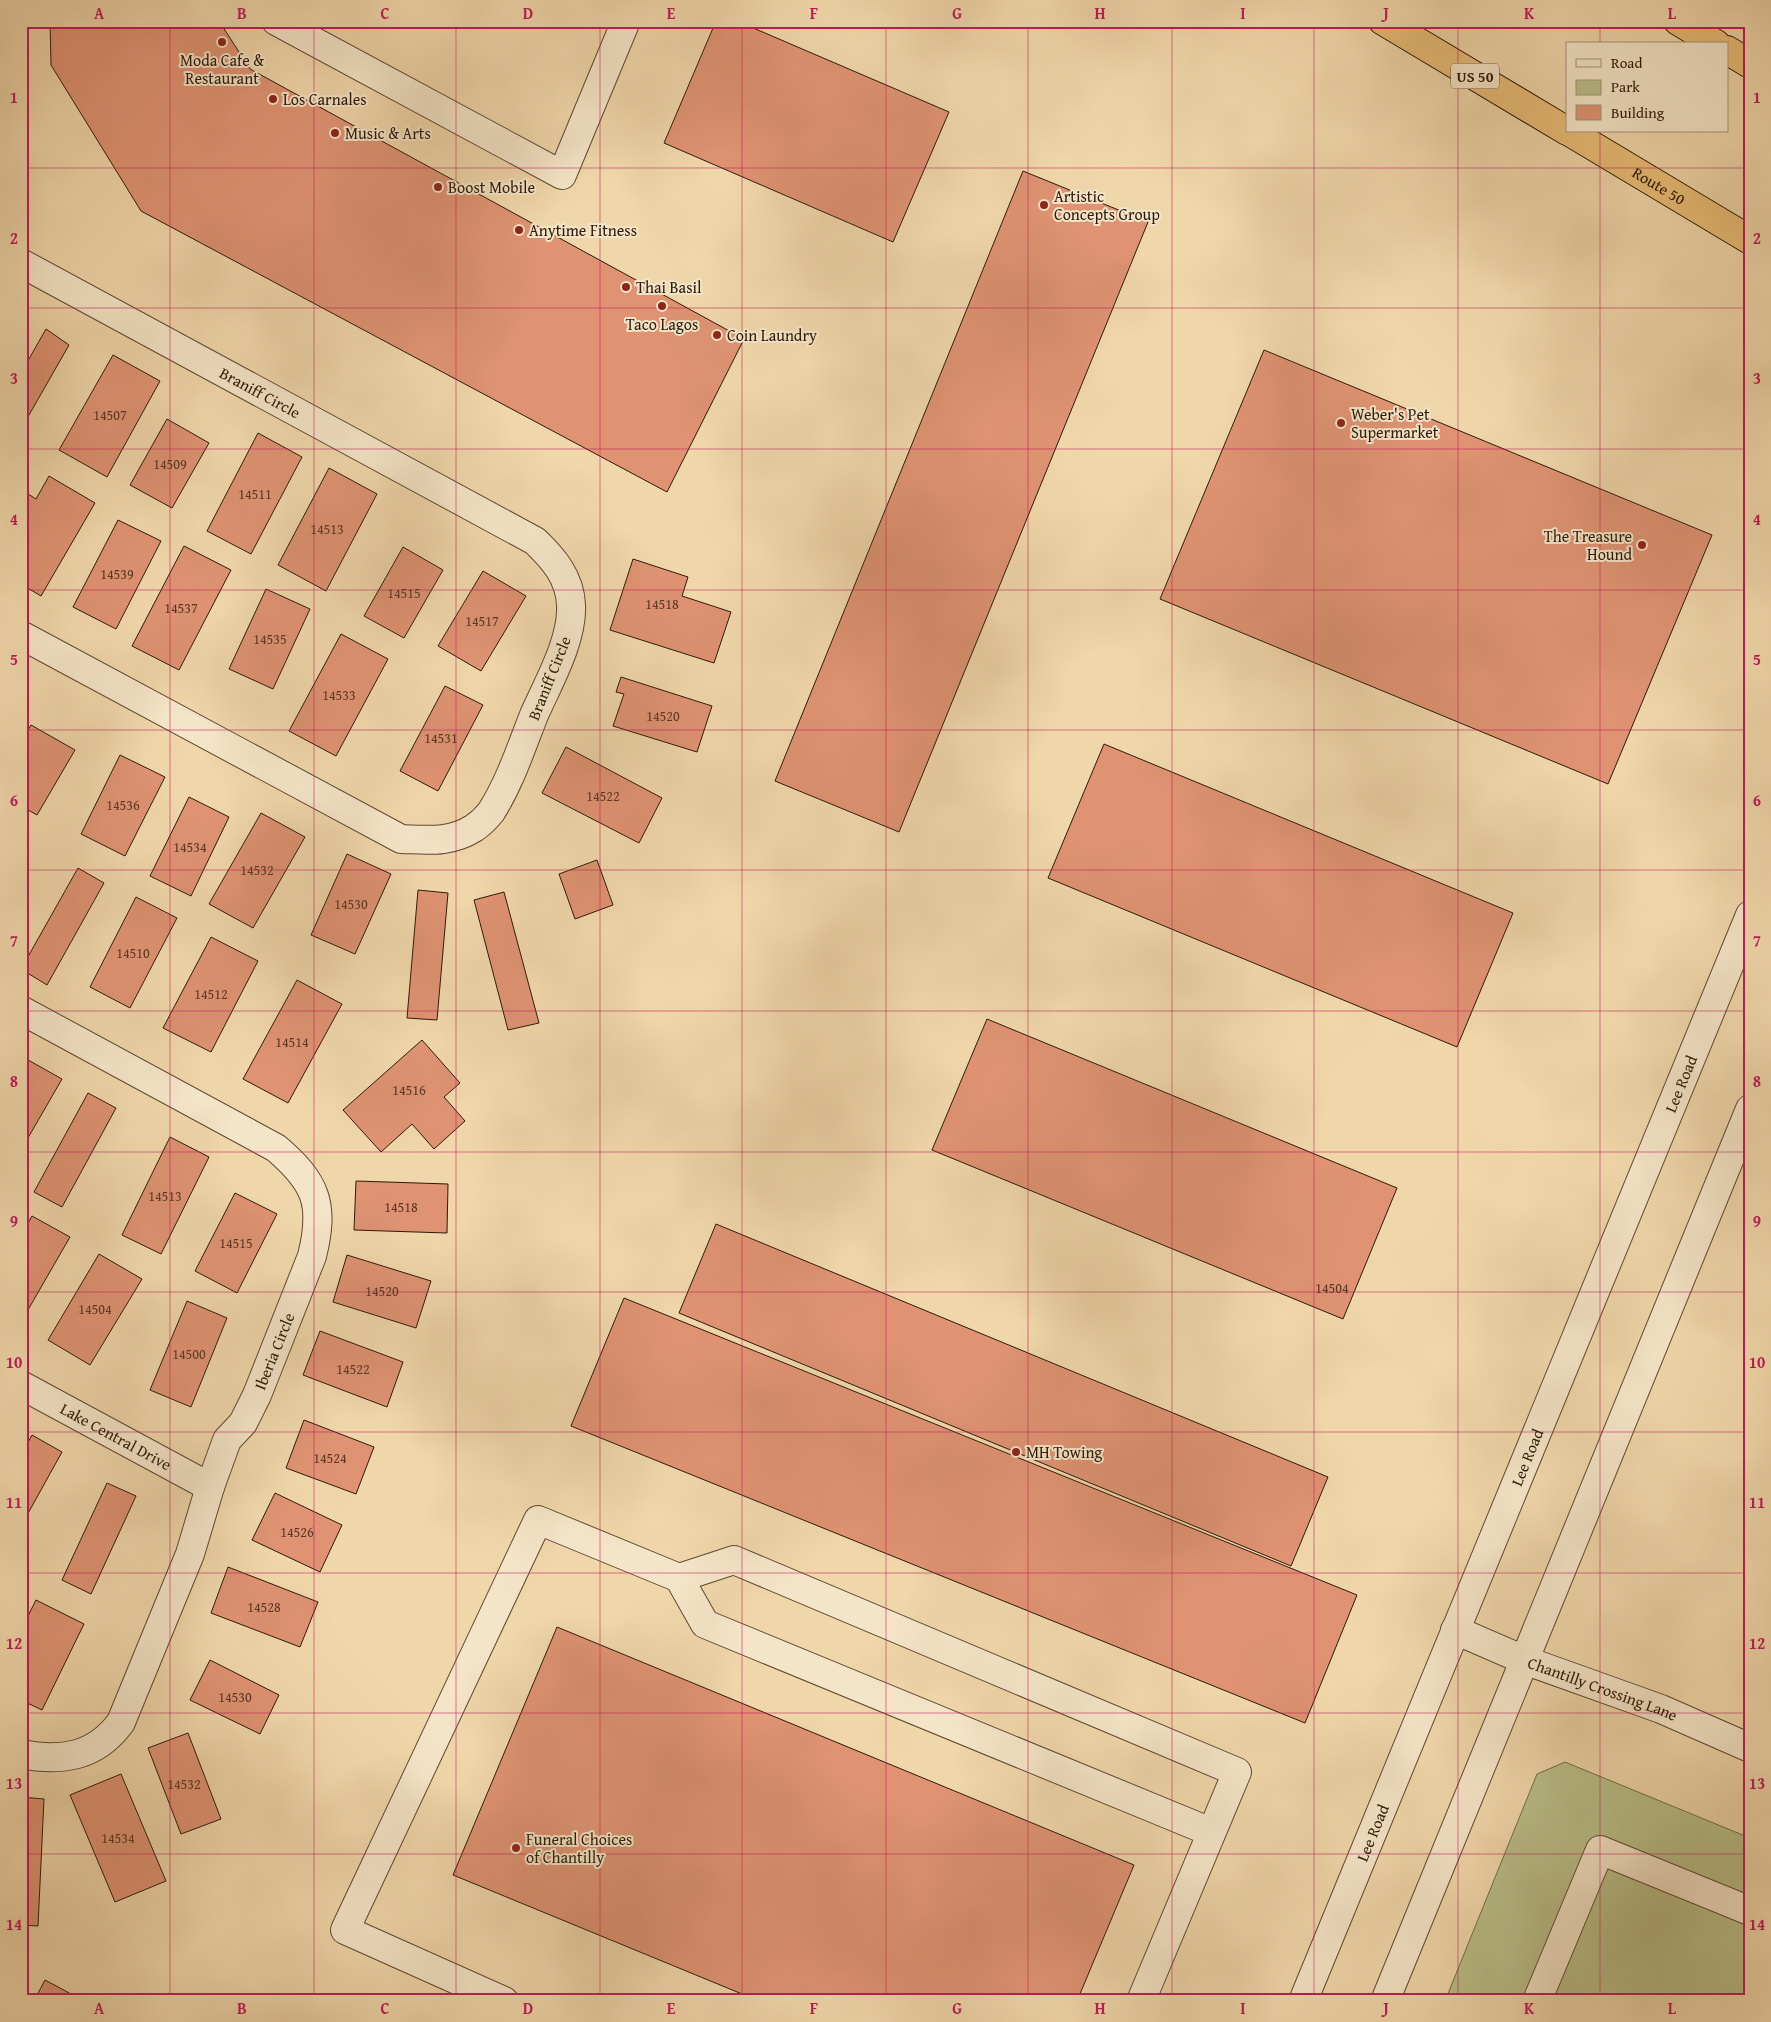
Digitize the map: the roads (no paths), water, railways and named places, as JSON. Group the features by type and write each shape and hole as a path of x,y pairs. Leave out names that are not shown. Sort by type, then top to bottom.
{"highway":[{"name":"Route 50","path":"1383,21 1566,130"},
{"path":"1678,21 1713,42"},
{"path":"1728,51 1750,64"},
{"name":"Route 50","path":"1570,132 1750,240"}],"street":[{"path":"276,21 562,175 626,21"},
{"name":"Braniff Circle","path":"21,263 535,541 554,560 564,576 571,605 567,637 502,792 490,814 475,827 459,836 443,841 401,839 21,635"},
{"name":"Lee Road","path":"1303,2001 1750,915"},
{"name":"Iberia Circle","path":"21,1010 276,1148 297,1166 311,1186 318,1211 317,1236 312,1256 257,1395 243,1423 227,1440 210,1487 190,1554 121,1722 112,1734 97,1747 63,1758 36,1757 21,1754"},
{"path":"1385,2001 1750,1109"},
{"name":"Lake Central Drive","path":"21,1385 210,1487"},
{"path":"504,2001 345,1930 538,1520 680,1578 705,1624 1212,1832"},
{"path":"680,1578 734,1560 1237,1772 1141,2001"},
{"name":"Chantilly Crossing Lane","path":"1455,1630 1524,1660 1660,1709 1750,1748"},
{"path":"1537,2001 1600,1850 1750,1911"}],"place":[{"name":"Moda Cafe & Restaurant","path":"222,42"},
{"name":"Los Carnales","path":"273,99"},
{"name":"Music & Arts","path":"335,133"},
{"name":"Boost Mobile","path":"438,187"},
{"name":"Artistic Concepts Group","path":"1044,205"},
{"name":"Anytime Fitness","path":"519,230"},
{"name":"Thai Basil","path":"626,287"},
{"name":"Taco Lagos","path":"662,306"},
{"name":"Coin Laundry","path":"717,335"},
{"name":"Weber's Pet Supermarket","path":"1341,423"},
{"name":"The Treasure Hound","path":"1642,545"},
{"name":"MH Towing","path":"1016,1452"},
{"name":"Funeral Choices of Chantilly","path":"516,1848"}]}
